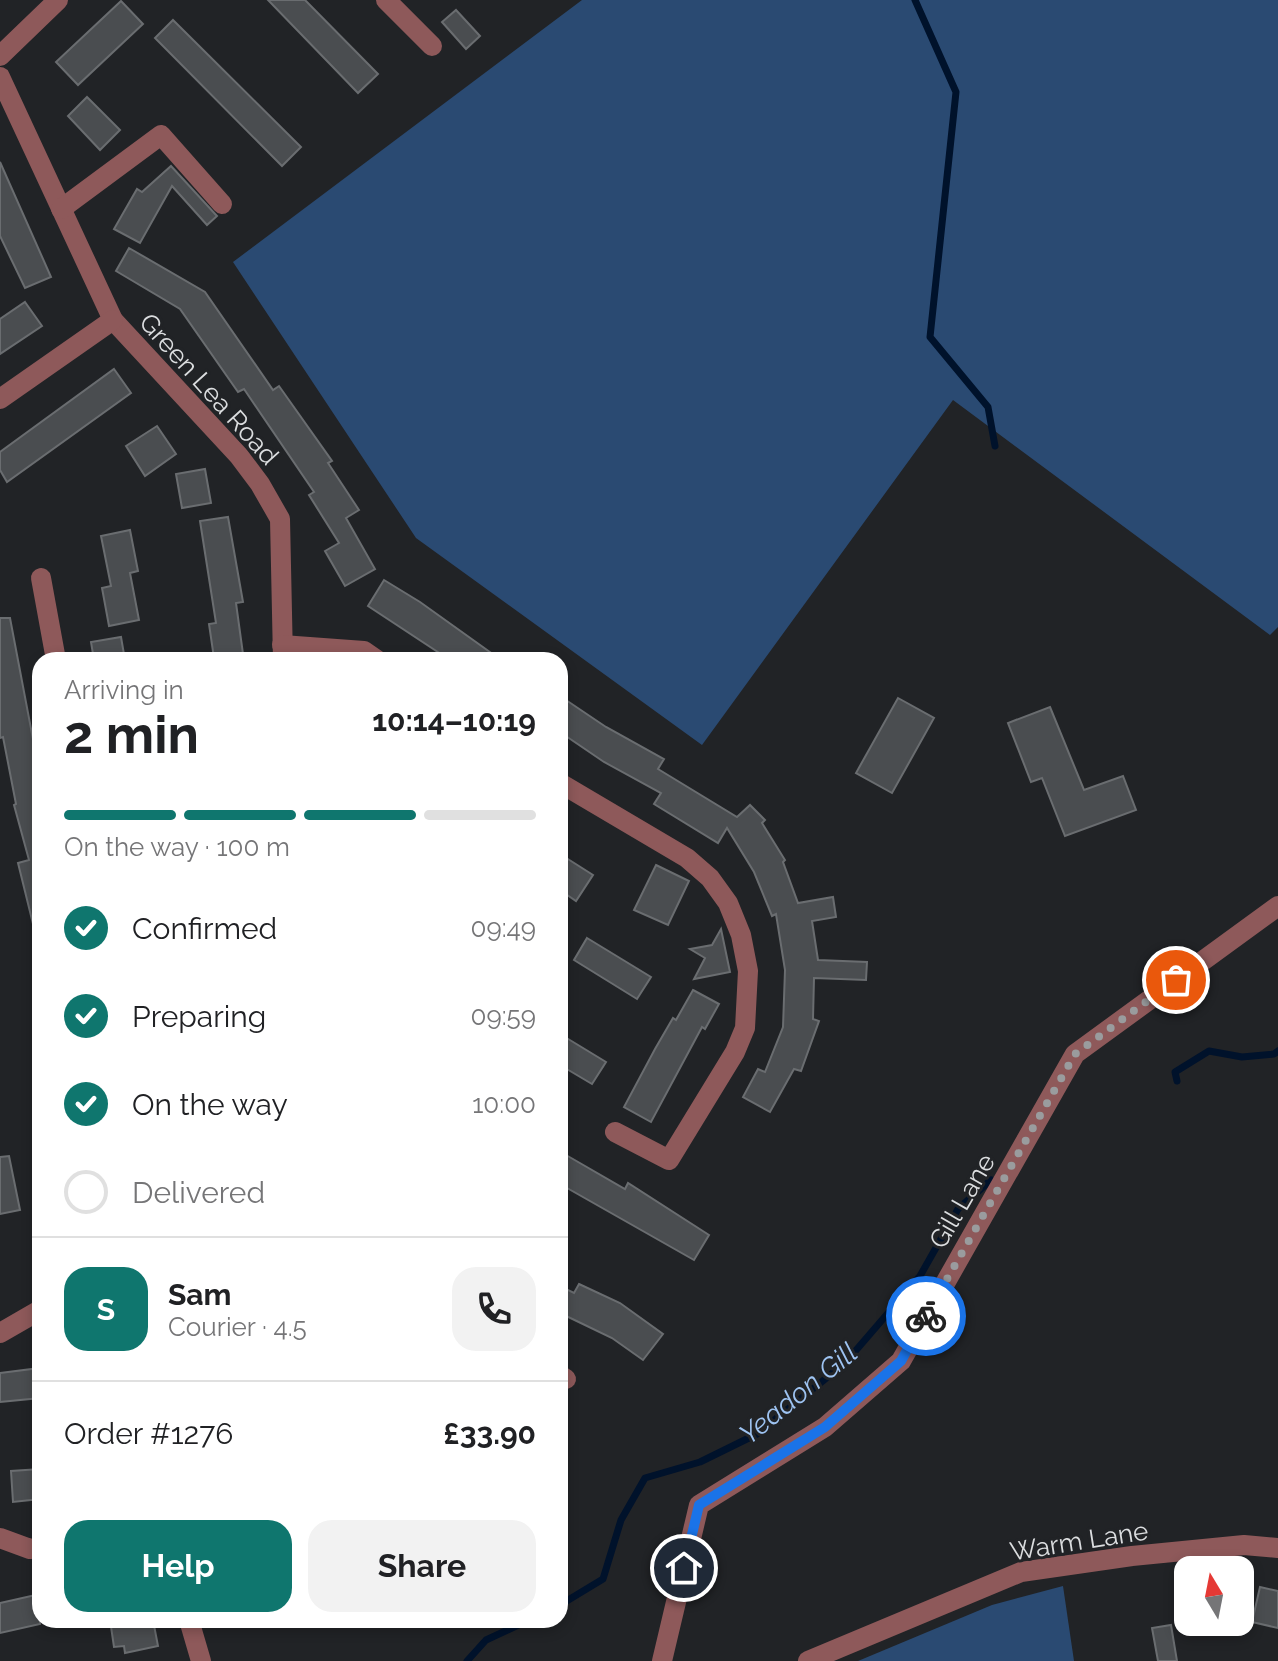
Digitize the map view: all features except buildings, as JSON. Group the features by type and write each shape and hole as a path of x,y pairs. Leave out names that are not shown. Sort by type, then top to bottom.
{"street":[{"path":"0,56 58,0"},
{"path":"386,0 432,46"},
{"name":"Green Lea Road","path":"0,77 6,106 61,209 113,320 239,456 280,519 282,652"},
{"path":"61,209 161,135 222,204"},
{"path":"0,399 113,320"},
{"path":"41,578 55,652"},
{"path":"282,652 365,652"},
{"path":"568,788 687,858 710,878 728,903 741,935 748,971 745,1028 735,1052 669,1160 615,1132"},
{"name":"Gill Lane","path":"662,1661 699,1505 825,1427 901,1361 1075,1054 1278,906"},
{"path":"0,1333 32,1317"},
{"path":"0,1538 32,1549"},
{"name":"Warm Lane","path":"808,1661 1021,1572 1132,1556 1244,1545 1278,1548"},
{"path":"191,1628 200,1656"}],"shaded area":[{"path":"582,0 1278,0 1278,627 1270,635 953,400 702,745 416,538 233,262"},
{"path":"1063,1586 1074,1661 858,1661 992,1605"}],"waterway":[{"path":"915,0 956,92 930,337 988,407 995,446"},
{"name":"Yeadon Gill","path":"1177,1081 1175,1072 1209,1051 1242,1057 1278,1051"},
{"name":"Yeadon Gill","path":"568,1600 603,1579 621,1520 645,1478 700,1462 757,1434 845,1363 920,1276 958,1209 991,1180"},
{"name":"Yeadon Gill","path":"467,1661 486,1640 512,1628"}],"way so far":[{"path":"926,1316 1075,1054 1176,980"}],"route":[{"path":"684,1568 699,1505 825,1427 901,1361 926,1316"}]}
